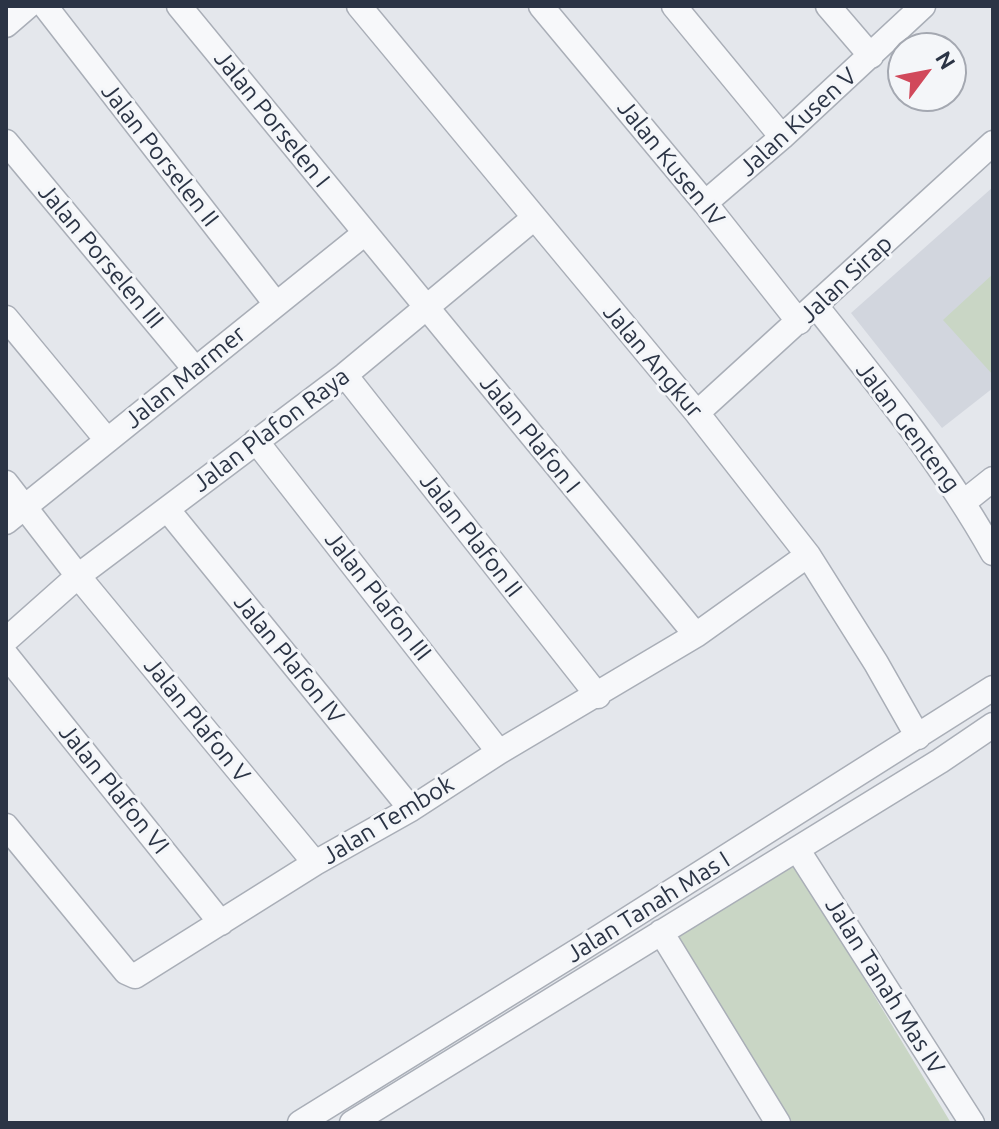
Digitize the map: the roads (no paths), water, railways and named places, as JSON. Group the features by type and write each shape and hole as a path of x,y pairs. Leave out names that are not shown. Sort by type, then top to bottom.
{"street":[{"path":"6,25 28,6"},
{"name":"Jalan Porselen II","path":"45,6 276,304"},
{"name":"Jalan Porselen I","path":"179,6 365,233"},
{"name":"Jalan Angkur","path":"359,6 697,413 808,555 918,737"},
{"name":"Jalan Kusen IV","path":"541,6 705,203 808,314"},
{"path":"674,6 782,137"},
{"path":"828,6 871,56"},
{"name":"Jalan Kusen V","path":"705,203 782,137 923,6"},
{"name":"Jalan Porselen III","path":"6,142 195,369"},
{"name":"Jalan Sirap","path":"697,413 993,143"},
{"name":"Jalan Plafon Raya","path":"6,640 78,576 345,375 534,218"},
{"name":"Jalan Marmer","path":"6,522 365,233"},
{"name":"Jalan Plafon I","path":"365,233 696,635"},
{"name":"Jalan Genteng","path":"808,314 913,429 964,502 993,553"},
{"path":"6,318 107,440"},
{"name":"Jalan Plafon II","path":"345,375 598,696"},
{"name":"Jalan Plafon III","path":"256,441 499,752"},
{"path":"964,502 993,479"},
{"name":"Jalan Plafon V","path":"6,483 78,576 315,863"},
{"name":"Jalan Plafon IV","path":"167,509 411,809"},
{"name":"Jalan Tembok","path":"6,826 130,976 140,974 315,863 411,809 499,752 598,696 696,635 808,555"},
{"name":"Jalan Plafon VI","path":"6,655 221,923"},
{"name":"Jalan Tanah Mas I","path":"300,1123 993,688"},
{"name":"Jalan Tanah Mas I","path":"352,1123 993,725"},
{"name":"Jalan Tanah Mas IV","path":"797,849 972,1123"},
{"path":"661,932 778,1123"}]}
